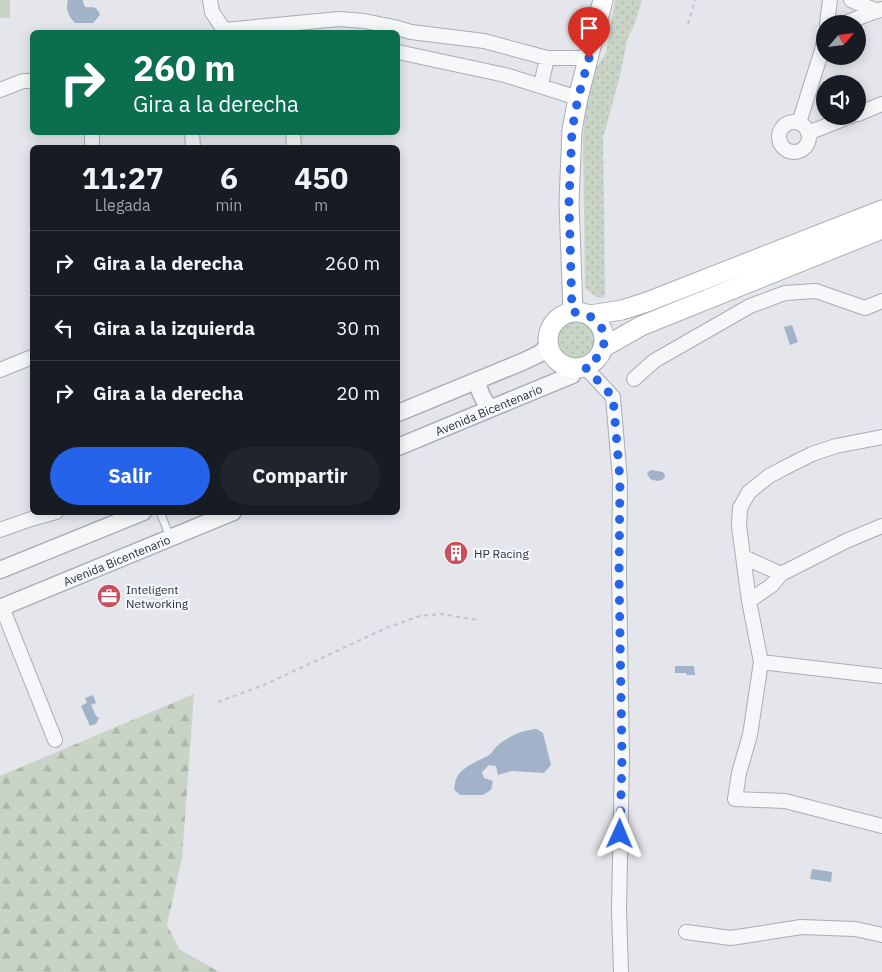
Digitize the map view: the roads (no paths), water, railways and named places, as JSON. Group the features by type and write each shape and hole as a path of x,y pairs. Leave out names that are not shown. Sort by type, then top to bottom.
{"main road":[{"path":"581,313 569,202 572,130 578,98 603,0"},
{"path":"581,313 597,321 602,329 604,347 600,356 594,362 581,368 566,366 558,362 552,355 548,336 556,320 564,314 622,310 647,302 882,210"},
{"path":"604,347 641,326 882,230"}],"street":[{"path":"210,0 212,12 223,30"},
{"path":"828,15 830,0"},
{"path":"851,0 880,10"},
{"path":"866,15 880,10"},
{"path":"234,30 339,19 364,21 394,30"},
{"path":"400,31 484,41 547,58 589,58"},
{"path":"400,52 505,75 578,98"},
{"path":"541,85 547,58"},
{"path":"816,75 803,128 816,125"},
{"path":"0,90 22,81 30,81"},
{"path":"866,111 882,104"},
{"path":"634,379 654,360 750,306 785,293 816,291 865,308 882,301"},
{"path":"400,412 539,354 549,346"},
{"path":"0,370 30,358"},
{"path":"581,368 613,397 620,480 619,573 622,758 619,910 621,972"},
{"name":"Avenida Bicentenario","path":"400,446 572,375 581,368"},
{"path":"478,380 478,387 483,400 490,408"},
{"path":"882,437 836,446 812,454 769,476 750,492 740,508 739,526 749,601 761,662 750,736 739,774 735,798 785,801 882,826"},
{"path":"0,530 45,515"},
{"path":"0,570 135,515"},
{"name":"Avenida Bicentenario","path":"1,607 225,515"},
{"path":"749,601 772,585 781,574 846,541 882,526"},
{"path":"744,557 781,574"},
{"path":"1,607 55,740"},
{"path":"761,662 882,676"},
{"path":"686,932 731,938 801,927 854,929 882,935"}],"lane":[{"path":"161,515 170,537"}],"water":[{"path":"68,0 83,0 85,7 96,8 100,15 93,23 75,23 68,13"},
{"path":"792,325 798,342 790,345 784,327"},
{"path":"651,470 663,472 664,478 659,481 650,479 647,473"},
{"path":"675,666 694,666 695,675 675,673"},
{"path":"93,695 96,703 91,705 96,716 99,718 96,724 90,726 81,706 87,703 85,698"},
{"path":"537,729 543,733 551,765 544,773 512,771 498,775 496,766 489,765 482,772 484,778 493,781 491,790 483,795 460,795 454,789 455,782 460,773 492,753 501,742 521,732"},
{"path":"812,869 832,872 831,882 810,879"}],"place":[{"name":"HP Racing","path":"456,553"},
{"name":"Inteligent Networking","path":"109,596"}]}
